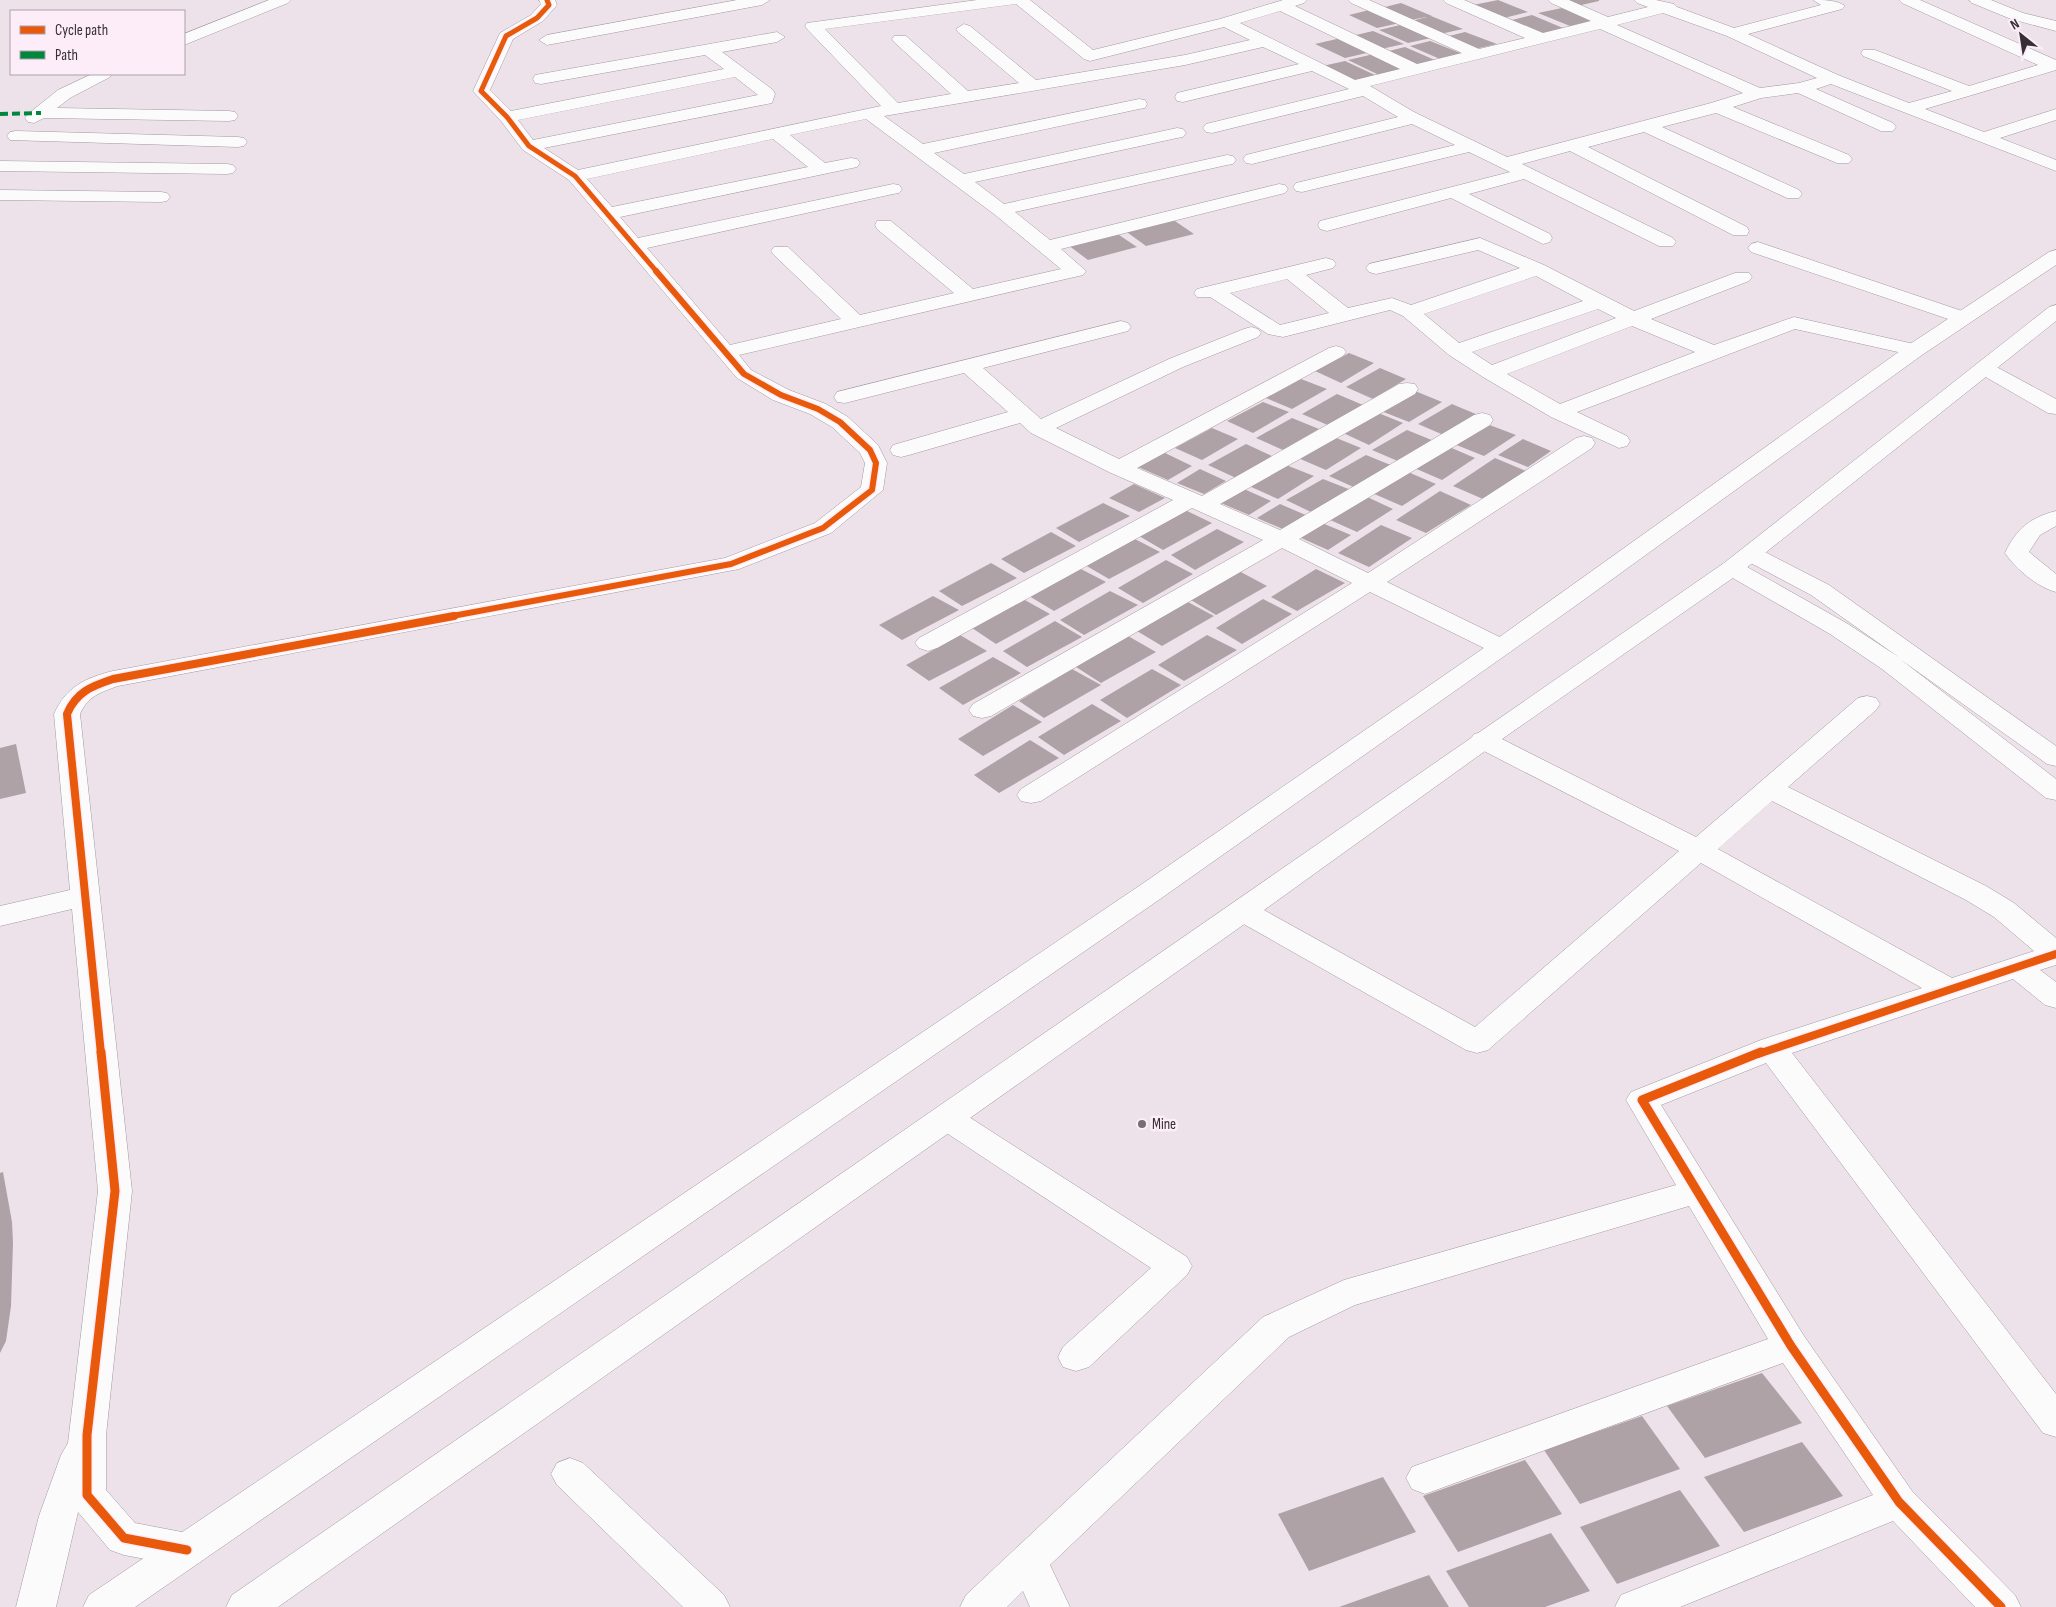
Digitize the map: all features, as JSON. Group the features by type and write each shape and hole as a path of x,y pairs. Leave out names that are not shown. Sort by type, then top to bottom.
{"street":[{"path":"185,40 283,0"},
{"path":"187,1550 124,1538 87,1495 87,1435 115,1191 67,714 72,700 91,686 113,680 731,564 823,528 872,490 876,463 870,450 840,422 818,409 781,395 744,374 575,176 529,146 507,117 481,91 506,36 537,18 549,5 547,0"},
{"path":"547,40 762,0"},
{"path":"893,108 813,26 870,12 1050,0"},
{"path":"1020,1 1090,56 1226,22 1299,0"},
{"path":"1356,0 1479,55"},
{"path":"1451,0 1542,39"},
{"path":"1556,0 1758,93"},
{"path":"1642,0 1733,33 1832,79 2056,166"},
{"path":"1733,33 1837,6 1821,0"},
{"path":"1907,0 2054,65"},
{"path":"1978,0 2018,16 2056,26"},
{"path":"1212,128 1416,70 1689,2"},
{"path":"541,79 706,48 777,37 733,4"},
{"path":"1282,6 1416,70"},
{"path":"1964,26 2018,16"},
{"path":"1226,22 1267,41 1313,66 1360,87 1413,119 1473,146 1666,242"},
{"path":"964,29 1032,84"},
{"path":"900,39 963,96"},
{"path":"575,176 893,108 1185,60 1267,41"},
{"path":"529,146 766,99 767,94 740,71 706,48"},
{"path":"1869,53 1968,91"},
{"path":"1908,108 2054,65"},
{"path":"1182,96 1313,66"},
{"path":"507,117 740,71"},
{"path":"102,75 64,94 41,112 16,136 0,165 227,168"},
{"path":"1506,163 1717,107 1758,93 1800,88 1832,79"},
{"path":"1800,88 1887,127"},
{"path":"922,150 1139,104"},
{"path":"1717,107 1843,159"},
{"path":"41,112 229,116"},
{"path":"726,352 1076,271 1001,210 922,150 869,113"},
{"path":"1984,138 2056,114"},
{"path":"1252,159 1413,119"},
{"path":"1646,126 1792,194"},
{"path":"776,133 822,169"},
{"path":"961,180 1177,133"},
{"path":"16,136 238,142"},
{"path":"1302,187 1473,146"},
{"path":"1572,146 1740,231"},
{"path":"1001,210 1227,160"},
{"path":"607,214 852,163"},
{"path":"1327,225 1527,173"},
{"path":"633,245 893,189"},
{"path":"1046,247 1279,189"},
{"path":"1454,193 1543,238"},
{"path":"0,195 160,197"},
{"path":"685,198 715,227"},
{"path":"884,226 968,295"},
{"path":"1376,268 1480,244 1537,269 1631,318 1713,352"},
{"path":"1758,248 1961,317"},
{"path":"781,251 856,322"},
{"path":"103,1607 533,1317 1501,647 1961,317 2056,256"},
{"path":"1326,264 1208,292 1275,330 1283,331 1344,314 1392,304 1410,312 1456,351 1490,373 1559,412 1619,441"},
{"path":"1410,312 1537,269"},
{"path":"1290,272 1344,314"},
{"path":"1490,373 1742,277"},
{"path":"1456,351 1598,302"},
{"path":"246,1607 1741,561 2056,311"},
{"path":"1559,412 1713,352 1794,323 1916,350"},
{"path":"845,397 1121,327"},
{"path":"900,450 1031,422 1251,333"},
{"path":"1119,468 1336,352"},
{"path":"966,365 1031,422 1119,468 1281,539 1501,647"},
{"path":"1984,368 2056,408"},
{"path":"928,643 1196,503 1407,389"},
{"path":"982,710 1281,539 1482,420"},
{"path":"1031,795 1370,582 1584,443"},
{"path":"2056,518 2038,525 2024,535 2018,553 2028,565 2056,585"},
{"path":"1741,561 1820,590 2056,758"},
{"path":"1741,561 1891,664 2056,792"},
{"path":"1243,911 1477,1042 1697,849 1867,704"},
{"path":"1483,740 1697,849 1950,990"},
{"path":"1768,788 1976,893 2004,910 2056,954"},
{"path":"0,916 86,896"},
{"path":"2001,1607 1898,1502 1791,1346 1642,1100 1772,1048 2056,954"},
{"path":"2017,967 2056,998"},
{"path":"1772,1048 2056,1422"},
{"path":"947,1118 1175,1266 1076,1357"},
{"path":"980,1607 1276,1327 1344,1294 1697,1191"},
{"path":"1425,1478 1791,1346"},
{"path":"36,1607 58,1516 87,1435"},
{"path":"570,1474 710,1607"},
{"path":"1635,1607 1898,1502"},
{"path":"1030,1561 1050,1607"}],"building":[{"path":"1498,0 1528,12 1504,18 1473,5"},
{"path":"1563,0 1599,0 1599,1 1577,6"},
{"path":"1401,3 1432,16 1410,20 1381,8"},
{"path":"1562,8 1594,20 1570,26 1538,13"},
{"path":"1369,10 1400,23 1377,28 1349,15"},
{"path":"1532,15 1563,28 1539,34 1508,21"},
{"path":"1431,16 1463,29 1440,34 1411,21"},
{"path":"1400,25 1431,38 1408,43 1379,30"},
{"path":"1373,31 1404,44 1381,49 1352,36"},
{"path":"1465,32 1497,44 1475,49 1445,37"},
{"path":"1341,38 1371,52 1345,58 1315,44"},
{"path":"1430,41 1463,54 1440,59 1410,46"},
{"path":"1405,47 1437,61 1414,66 1385,52"},
{"path":"1374,54 1405,68 1379,75 1348,60"},
{"path":"1345,61 1375,75 1349,82 1318,67"},
{"path":"1172,219 1194,234 1146,246 1124,230"},
{"path":"1116,233 1137,247 1088,260 1068,245"},
{"path":"1349,353 1374,363 1341,383 1315,371"},
{"path":"1380,368 1406,379 1373,399 1346,387"},
{"path":"1301,379 1327,389 1292,409 1266,398"},
{"path":"1415,391 1442,402 1409,422 1381,411"},
{"path":"1337,394 1363,405 1330,426 1302,414"},
{"path":"1263,402 1289,412 1253,433 1227,421"},
{"path":"1452,404 1478,415 1446,436 1418,424"},
{"path":"1376,412 1403,423 1369,445 1341,432"},
{"path":"1292,418 1319,429 1283,450 1256,438"},
{"path":"1487,424 1516,435 1484,456 1454,444"},
{"path":"1212,428 1238,439 1202,460 1175,448"},
{"path":"1407,430 1434,441 1400,462 1372,450"},
{"path":"1334,437 1361,448 1326,470 1298,458"},
{"path":"1523,439 1551,451 1528,467 1498,455"},
{"path":"1246,444 1272,456 1236,478 1208,465"},
{"path":"1447,446 1475,458 1442,480 1412,467"},
{"path":"1163,452 1192,466 1168,480 1138,467"},
{"path":"1366,455 1393,466 1358,489 1329,476"},
{"path":"1495,458 1526,471 1483,499 1453,486"},
{"path":"1286,465 1314,476 1278,499 1249,486"},
{"path":"1200,469 1226,481 1204,494 1177,483"},
{"path":"1408,472 1436,484 1402,506 1372,493"},
{"path":"1323,479 1351,490 1315,514 1286,500"},
{"path":"1134,484 1165,498 1139,512 1109,498"},
{"path":"1244,489 1271,501 1249,515 1221,503"},
{"path":"1440,491 1471,505 1426,533 1396,520"},
{"path":"1365,496 1393,509 1357,532 1328,519"},
{"path":"1103,503 1130,516 1079,542 1056,528"},
{"path":"1280,504 1308,516 1285,530 1257,518"},
{"path":"1185,510 1212,523 1163,550 1139,536"},
{"path":"1322,523 1351,535 1328,550 1299,537"},
{"path":"1381,525 1412,538 1369,567 1338,553"},
{"path":"1217,529 1244,542 1195,570 1171,555"},
{"path":"1051,532 1076,546 1024,573 1001,559"},
{"path":"1133,538 1160,552 1109,579 1085,565"},
{"path":"1166,560 1193,574 1143,603 1118,588"},
{"path":"991,563 1017,578 962,606 939,591"},
{"path":"1079,568 1106,582 1054,611 1029,596"},
{"path":"1316,569 1345,583 1297,611 1271,597"},
{"path":"1239,571 1267,586 1216,615 1191,600"},
{"path":"1110,591 1138,605 1084,635 1060,620"},
{"path":"933,596 959,610 902,640 879,625"},
{"path":"1023,599 1050,614 996,644 972,628"},
{"path":"1263,599 1292,614 1242,644 1216,628"},
{"path":"1186,601 1214,616 1162,646 1137,631"},
{"path":"1055,621 1082,637 1027,667 1003,651"},
{"path":"960,635 987,651 929,681 906,665"},
{"path":"1207,635 1237,650 1184,681 1158,665"},
{"path":"1128,636 1156,652 1101,683 1076,667"},
{"path":"993,657 1021,673 963,705 939,688"},
{"path":"1072,669 1101,685 1044,718 1019,701"},
{"path":"1152,669 1181,685 1127,718 1100,700"},
{"path":"1092,704 1121,721 1064,755 1038,737"},
{"path":"1013,705 1042,722 983,756 958,739"},
{"path":"1030,740 1059,758 999,793 974,775"},
{"path":"16,744 26,793 0,799 0,748"},
{"path":"3,1172 12,1222 13,1243 11,1306 6,1341 0,1353 0,1173"},
{"path":"1762,1373 1802,1423 1705,1458 1667,1406"},
{"path":"1642,1416 1680,1469 1580,1504 1544,1450"},
{"path":"1802,1442 1843,1496 1744,1532 1704,1477"},
{"path":"1525,1460 1562,1514 1458,1552 1423,1496"},
{"path":"1383,1477 1416,1532 1309,1571 1278,1514"},
{"path":"1680,1490 1720,1546 1617,1584 1580,1527"},
{"path":"1551,1533 1590,1591 1545,1607 1469,1607 1446,1571"},
{"path":"1429,1575 1449,1607 1339,1607"}],"marked path":[{"path":"0,114 41,113"}],"cycle path":[{"path":"187,1550 124,1538 87,1495 87,1435 115,1191 67,714 75,699 85,690 113,679 731,564 823,528 872,490 876,463 870,450 840,422 818,409 781,395 744,374 575,176 529,146 507,117 481,91 506,36 537,18 549,5 547,0"},
{"path":"2001,1607 1899,1502 1791,1346 1642,1100 1772,1048 2056,954"}],"place":[{"name":"Mine","path":"1142,1124"}]}
